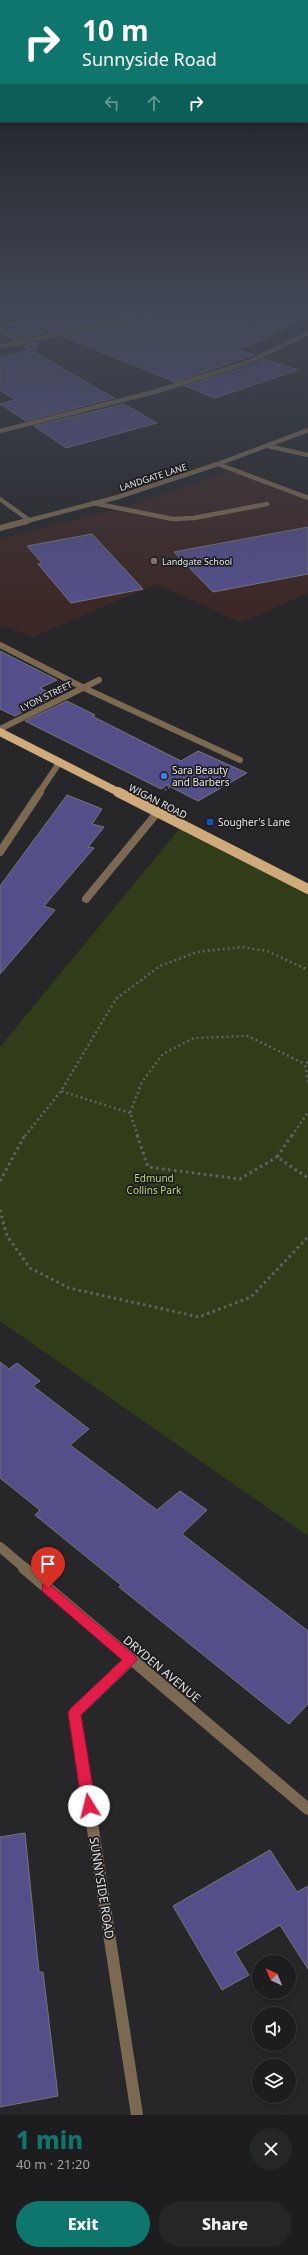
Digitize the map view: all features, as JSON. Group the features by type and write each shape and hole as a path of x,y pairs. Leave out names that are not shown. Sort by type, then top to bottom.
{"main road":[{"name":"WIGAN ROAD","path":"0,730 59,764 308,889"}],"street":[{"path":"0,431 100,406"},
{"name":"LANDGATE LANE","path":"0,528 92,503 218,464 308,430"},
{"path":"268,446 308,454"},
{"path":"218,464 308,498"},
{"path":"0,499 29,520"},
{"path":"92,503 173,519 194,518 267,504"},
{"path":"0,645 84,688 240,760"},
{"name":"LYON STREET","path":"0,730 99,680"},
{"path":"1,850 59,764"},
{"path":"86,899 157,813"},
{"name":"DRYDEN AVENUE","path":"0,1547 308,1809"},
{"name":"SUNNYSIDE ROAD","path":"131,1660 74,1713 137,2115"}],"path":[{"path":"140,804 225,753"},
{"path":"0,1181 9,1158 33,1123 61,1091 116,1000 160,966 196,952 242,947 267,951 308,970"},
{"path":"305,1064 248,1036 194,1038 163,1054 142,1082 130,1113 148,1167 240,1179 277,1157 308,1112"},
{"path":"305,1064 308,1083"},
{"path":"61,1091 130,1113"},
{"path":"277,1157 308,1178"},
{"path":"0,1210 7,1236 30,1268 69,1288 199,1317 252,1297 308,1237"}],"shaded area":[{"name":"Landgate School","path":"238,468 308,495 308,593 241,623 157,584 33,637 0,625 0,539 139,503"}],"green space":[{"name":"Edmund Collins Park","path":"180,828 308,895 308,1536 0,1321 0,1047"}],"building":[{"path":"3,406 85,406 26,421"},
{"path":"117,406 127,406 157,423 66,448 34,426"},
{"path":"308,527 308,574 213,592 174,552"},
{"path":"92,534 143,589 71,603 38,564 42,563 27,546"},
{"path":"0,651 57,680 40,688 56,696 15,716 0,709"},
{"path":"67,701 95,715 92,716 181,761 198,751 247,773 198,801 167,785 161,789 25,721"},
{"path":"67,795 102,809 92,824 104,827 88,847 94,848 44,906 55,910 0,974 0,886"},
{"path":"0,1362 9,1369 17,1363 40,1381 33,1386 89,1429 70,1445 157,1510 180,1491 207,1510 182,1534 308,1631 308,1704 289,1724 119,1587 121,1585 35,1515 40,1510 0,1478"},
{"path":"25,1833 39,1972 43,1972 58,2096 0,2107 0,1837"},
{"path":"270,1850 297,1892 308,1886 308,1969 280,1925 235,1952 249,1975 222,1990 173,1906"}],"place":[{"name":"Landgate School","path":"154,561"},
{"name":"Sara Beauty and Barbers","path":"164,776"},
{"name":"Sougher's Lane","path":"210,822"}],"route":[{"path":"48,1588 131,1660 74,1713 89,1806"}]}
